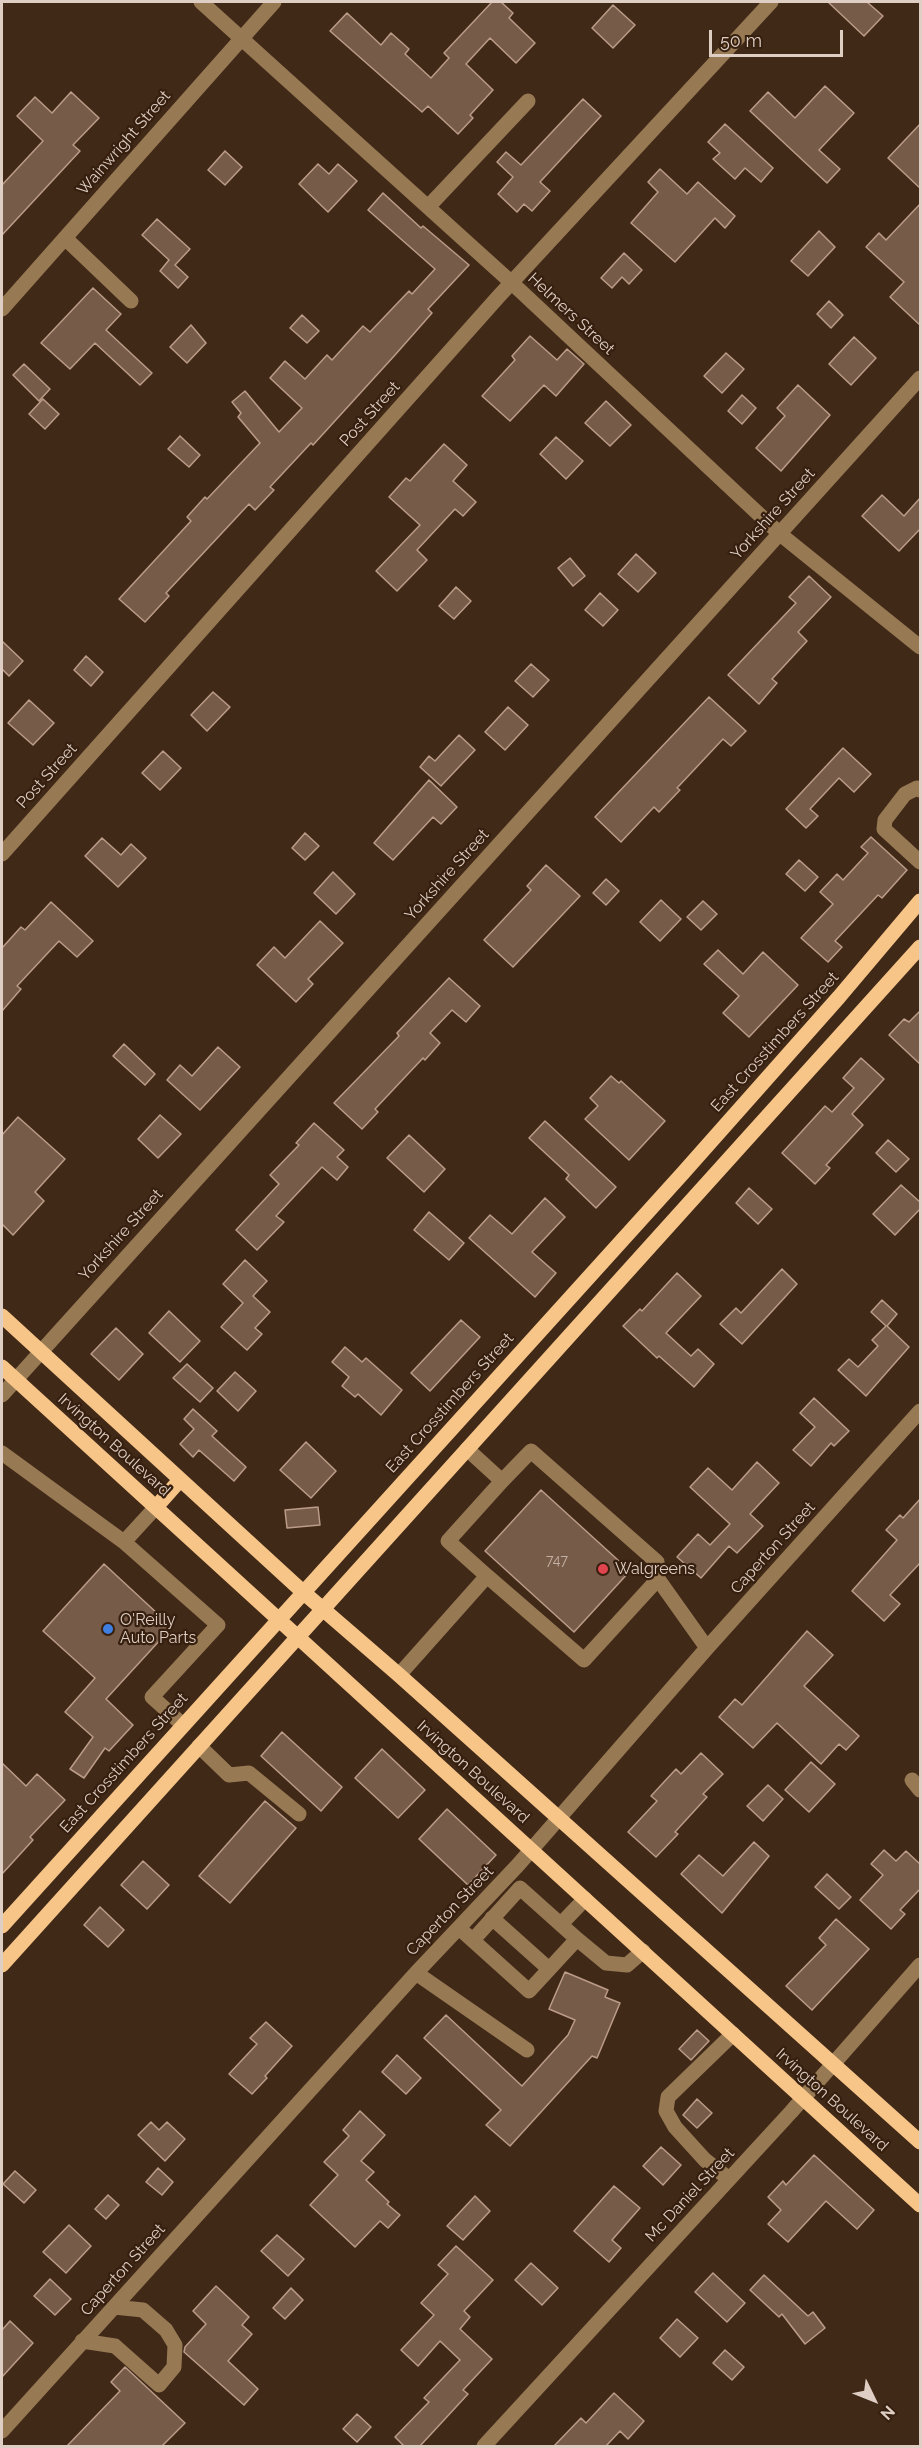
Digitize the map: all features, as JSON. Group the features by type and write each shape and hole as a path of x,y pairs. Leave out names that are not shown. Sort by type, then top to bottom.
{"main road":[{"name":"East Crosstimbers Street","path":"2,1926 683,1173 921,901"},
{"path":"2,1965 921,947"},
{"path":"839,997 860,1014"},
{"path":"683,1173 700,1191"},
{"name":"Irvington Boulevard","path":"2,1316 303,1592 399,1675 921,2142"},
{"name":"Irvington Boulevard","path":"2,1367 643,1951 802,2099 921,2205"},
{"path":"446,1434 466,1451"},
{"path":"156,1507 180,1480"},
{"path":"86,1832 105,1851"}],"street":[{"name":"Helmers Street","path":"201,2 512,283 780,534 921,647"},
{"name":"Wainwright Street","path":"2,309 274,2"},
{"name":"Post Street","path":"2,854 512,283 771,2"},
{"path":"428,207 528,101"},
{"path":"65,238 131,301"},
{"name":"Yorkshire Street","path":"2,1395 921,378"},
{"path":"921,790 917,788 905,794 885,820 884,829 921,862"},
{"name":"Caperton Street","path":"2,2431 416,1973 532,1850 707,1648 921,1411"},
{"path":"466,1451 502,1481"},
{"path":"658,1579 584,1660 448,1541 531,1451 657,1562 658,1579 707,1648"},
{"path":"2,1453 124,1542 218,1625 152,1697 183,1725"},
{"path":"124,1542 156,1507"},
{"path":"399,1675 487,1576"},
{"path":"199,1746 229,1775 249,1773 299,1814"},
{"path":"473,1940 520,1888 606,1963 627,1965 643,1951"},
{"path":"561,1924 585,1899"},
{"path":"492,1918 549,1969"},
{"path":"459,1928 529,1991 577,1939"},
{"name":"Mc Daniel Street","path":"484,2446 729,2180 921,1965"},
{"path":"416,1973 527,2050"},
{"path":"729,2180 705,2160 675,2127 666,2111 668,2097 733,2034"},
{"path":"82,2341 115,2346 159,2385 174,2367 175,2345 166,2330 143,2310 114,2307"}],"building":[{"path":"492,2 501,2 513,13 509,18 535,43 516,63 490,38 466,64 493,90 470,115 473,118 458,134 428,106 422,112 330,31 347,13 381,45 391,33 409,49 405,54 431,78 449,58 444,53"},
{"path":"828,2 867,2 883,16 864,36"},
{"path":"613,5 635,25 613,48 592,28"},
{"path":"825,86 854,113 819,150 840,169 827,183 750,111 768,92 795,118"},
{"path":"71,92 99,118 73,145 80,151 2,235 2,185 43,141 17,116 35,97 52,113"},
{"path":"583,99 601,116 540,182 550,191 532,211 524,204 517,212 498,194 513,177 497,162 506,152 521,165"},
{"path":"921,123 921,189 888,158"},
{"path":"725,124 773,168 761,182 745,168 735,179 713,159 720,153 708,142"},
{"path":"225,151 242,167 225,185 208,170"},
{"path":"318,164 329,174 338,164 357,181 328,212 299,184"},
{"path":"660,169 687,194 698,182 735,216 725,228 715,218 675,262 631,223 658,192 648,182"},
{"path":"383,193 421,228 423,226 469,265 428,309 432,313 395,355 313,445 311,443 270,487 274,490 255,510 249,504 166,593 169,596 145,622 119,599 191,521 187,517 205,497 207,499 260,443 238,417 241,413 232,402 245,391 279,432 302,408 270,378 285,361 305,379 327,355 332,360 363,326 370,332 409,291 412,294 435,269 368,210"},
{"path":"921,203 921,326 890,297 904,282 866,247 879,233 886,240"},
{"path":"157,219 190,249 175,265 188,277 178,288 160,271 169,260 142,235"},
{"path":"819,231 835,247 808,276 791,261"},
{"path":"624,253 642,270 629,284 622,277 612,288 601,278"},
{"path":"93,288 121,314 106,330 152,373 140,385 95,343 70,369 41,343"},
{"path":"829,301 843,315 831,328 817,314"},
{"path":"302,315 319,331 307,343 290,328"},
{"path":"191,325 206,343 187,363 170,347"},
{"path":"530,336 557,360 567,349 584,364 556,396 544,385 510,421 482,396 515,360 512,356"},
{"path":"854,337 876,358 851,385 829,364"},
{"path":"726,353 744,369 722,393 704,376"},
{"path":"24,364 50,389 39,401 13,375"},
{"path":"798,385 830,415 781,471 756,448 785,416 777,408"},
{"path":"742,395 756,408 742,424 728,411"},
{"path":"43,399 59,414 45,429 29,414"},
{"path":"606,401 631,425 610,446 585,423"},
{"path":"180,436 200,455 189,467 168,449"},
{"path":"556,437 583,461 566,479 540,454"},
{"path":"444,444 467,465 453,481 476,502 463,516 455,509 417,550 427,560 397,591 376,571 420,525 389,497 406,478 410,481"},
{"path":"882,495 904,516 921,497 921,528 899,551 862,516"},
{"path":"636,554 656,573 638,592 618,574"},
{"path":"570,558 585,576 573,586 558,568"},
{"path":"809,576 831,597 798,632 807,641 772,679 777,683 759,704 728,675 796,603 789,597"},
{"path":"456,587 471,601 454,619 439,606"},
{"path":"600,593 618,610 603,626 585,610"},
{"path":"2,641 23,661 9,676 2,669"},
{"path":"86,656 103,672 91,686 74,670"},
{"path":"531,664 549,680 533,697 515,681"},
{"path":"213,692 230,707 207,731 191,715"},
{"path":"709,697 746,731 731,746 723,739 677,788 680,790 659,812 654,807 621,842 595,817"},
{"path":"29,700 54,723 33,745 8,723"},
{"path":"508,707 528,725 505,750 485,732"},
{"path":"459,735 475,750 441,786 420,767 429,756 435,761"},
{"path":"843,748 871,774 854,792 839,778 810,809 818,816 806,828 786,809"},
{"path":"163,751 181,768 160,790 142,773"},
{"path":"429,780 457,807 441,824 433,817 393,860 374,843"},
{"path":"305,833 319,846 305,860 292,848"},
{"path":"871,837 907,870 882,898 878,895 835,941 842,947 828,962 801,938 833,904 820,892 837,874 843,880 868,853 861,847"},
{"path":"102,838 121,855 131,844 146,858 118,887 85,856"},
{"path":"799,860 818,877 805,891 786,874"},
{"path":"546,865 580,896 513,967 484,940 531,890 527,886"},
{"path":"333,872 355,894 336,914 314,893"},
{"path":"606,879 619,891 606,905 593,893"},
{"path":"661,900 681,919 660,941 640,922"},
{"path":"703,901 717,914 701,930 687,917"},
{"path":"51,902 93,941 77,957 59,941 17,986 21,989 2,1011 2,948 21,927 25,930"},
{"path":"320,921 343,943 308,979 313,984 296,1002 257,965 274,947 285,958"},
{"path":"718,950 743,974 763,952 798,985 749,1037 723,1013 739,996 704,964"},
{"path":"449,978 480,1006 466,1022 452,1010 430,1033 440,1043 375,1109 378,1112 362,1129 334,1103 399,1036 397,1033"},
{"path":"921,1010 921,1065 889,1035 904,1019 909,1022"},
{"path":"124,1044 155,1074 145,1085 113,1056"},
{"path":"218,1047 240,1067 200,1110 167,1080 180,1065 192,1076"},
{"path":"861,1058 884,1079 852,1114 863,1125 826,1165 830,1168 815,1184 782,1153 825,1106 832,1112 854,1088 843,1078"},
{"path":"611,1076 619,1083 621,1081 665,1121 629,1160 585,1119 598,1106 590,1098"},
{"path":"160,1115 181,1134 158,1158 138,1139"},
{"path":"18,1117 65,1159 35,1192 44,1201 13,1235 2,1224 2,1135"},
{"path":"545,1121 616,1187 596,1208 566,1179 569,1175 529,1138"},
{"path":"314,1123 344,1150 337,1157 348,1167 337,1180 322,1167 276,1216 284,1222 257,1250 236,1230 279,1184 270,1175 299,1145 296,1143"},
{"path":"409,1135 445,1169 424,1192 387,1158"},
{"path":"888,1140 909,1159 896,1172 876,1153"},
{"path":"901,1185 921,1203 921,1208 895,1235 873,1214"},
{"path":"749,1188 772,1209 758,1224 736,1203"},
{"path":"545,1198 565,1217 532,1252 556,1273 535,1297 469,1238 490,1215 512,1234"},
{"path":"429,1212 464,1243 449,1260 414,1230"},
{"path":"245,1260 267,1281 253,1296 270,1312 255,1328 262,1334 247,1350 221,1327 243,1303 223,1284"},
{"path":"782,1269 797,1284 742,1344 720,1324 736,1308 741,1313"},
{"path":"677,1273 701,1296 666,1333 691,1356 698,1349 714,1364 694,1387 659,1356 657,1358 623,1326 640,1309 642,1311"},
{"path":"882,1300 897,1314 887,1326 909,1347 866,1396 838,1370 849,1359 858,1367 878,1346 872,1340 886,1326 871,1312"},
{"path":"169,1311 200,1341 180,1362 149,1333"},
{"path":"461,1320 480,1337 430,1391 411,1373"},
{"path":"116,1328 143,1354 119,1380 91,1354"},
{"path":"345,1347 362,1362 366,1358 402,1390 381,1415 358,1394 355,1397 342,1386 349,1377 332,1362"},
{"path":"187,1364 213,1388 200,1402 173,1378"},
{"path":"235,1372 256,1391 238,1411 217,1391"},
{"path":"814,1398 849,1431 834,1446 831,1443 811,1466 793,1450 815,1427 800,1413"},
{"path":"193,1409 217,1431 212,1436 246,1467 234,1481 199,1450 193,1457 180,1444 194,1429 184,1419"},
{"path":"306,1442 336,1471 311,1498 280,1470"},
{"path":"757,1462 779,1483 750,1514 763,1526 737,1553 729,1546 701,1578 677,1557 698,1534 710,1545 730,1524 690,1487 708,1468 732,1490"},
{"name":"Walgreens","path":"541,1490 630,1571 574,1632 485,1551"},
{"path":"921,1498 921,1562 890,1595 900,1604 884,1621 852,1591 897,1540 886,1530 900,1515 903,1518"},
{"path":"318,1507 320,1525 287,1528 285,1510"},
{"name":"O'Reilly Auto Parts","path":"104,1564 172,1627 106,1699 133,1725 109,1751 105,1748 84,1778 70,1769 93,1737 65,1712 95,1678 43,1631"},
{"path":"807,1631 833,1655 804,1686 859,1736 846,1750 839,1744 821,1764 777,1723 753,1748 719,1717 735,1699 742,1705"},
{"path":"282,1732 342,1787 321,1811 261,1756"},
{"path":"382,1749 425,1790 398,1818 355,1778"},
{"path":"701,1753 723,1774 703,1794 707,1797 675,1832 678,1834 656,1857 628,1832 657,1801 651,1796 676,1769 681,1774"},
{"path":"811,1762 835,1784 809,1812 785,1790"},
{"path":"2,1763 26,1786 37,1774 65,1800 30,1837 33,1840 2,1874"},
{"path":"768,1785 783,1799 763,1821 747,1806"},
{"path":"265,1801 296,1828 230,1903 199,1876"},
{"path":"447,1809 496,1855 468,1885 419,1839"},
{"path":"754,1842 769,1856 722,1913 681,1874 699,1855 723,1876"},
{"path":"884,1850 896,1861 906,1851 921,1865 921,1888 900,1910 905,1914 891,1929 860,1900 883,1875 871,1864"},
{"path":"143,1861 169,1885 147,1909 121,1885"},
{"path":"827,1874 851,1897 839,1909 815,1887"},
{"path":"100,1907 124,1930 108,1947 84,1925"},
{"path":"836,1919 869,1949 812,2010 786,1986 826,1945 819,1938"},
{"path":"565,1972 608,1990 605,1997 620,2003 597,2058 592,2056 510,2146 486,2125 501,2110 424,2038 446,2015 522,2086 568,2035 575,2020 549,2009"},
{"path":"266,2022 292,2046 252,2094 229,2074 257,2044 250,2038"},
{"path":"697,2030 709,2041 691,2060 679,2049"},
{"path":"397,2055 421,2078 406,2094 382,2072"},
{"path":"697,2099 712,2113 697,2128 683,2115"},
{"path":"360,2111 385,2135 361,2161 374,2172 366,2180 400,2215 388,2228 380,2221 355,2247 310,2205 338,2175 324,2162 349,2136 343,2130"},
{"path":"151,2122 159,2130 167,2122 185,2139 165,2161 138,2135"},
{"path":"661,2147 681,2165 663,2185 643,2166"},
{"path":"814,2155 874,2210 857,2229 826,2201 788,2242 768,2224 781,2210 768,2197 783,2181 786,2185"},
{"path":"158,2168 173,2182 162,2195 146,2182"},
{"path":"15,2171 36,2190 24,2203 3,2184"},
{"path":"614,2186 640,2208 612,2240 621,2248 609,2262 574,2231"},
{"path":"108,2195 119,2205 106,2219 95,2209"},
{"path":"475,2196 490,2211 463,2240 447,2226"},
{"path":"69,2225 91,2246 66,2273 43,2252"},
{"path":"277,2235 304,2259 288,2276 261,2251"},
{"path":"456,2246 493,2280 464,2311 470,2317 460,2329 492,2359 463,2390 468,2394 420,2446 404,2446 395,2437 429,2402 424,2398 460,2360 440,2341 418,2366 401,2350 434,2315 421,2303 448,2274 438,2265"},
{"path":"531,2263 558,2288 542,2305 515,2280"},
{"path":"713,2273 745,2303 727,2322 695,2292"},
{"path":"764,2275 808,2316 813,2312 825,2328 805,2344 782,2314 779,2317 750,2290"},
{"path":"50,2279 71,2299 55,2315 34,2296"},
{"path":"216,2286 249,2317 242,2325 252,2334 228,2361 258,2389 244,2405 184,2352 185,2347 206,2324 193,2311"},
{"path":"291,2288 303,2300 285,2319 273,2308"},
{"path":"677,2319 698,2338 680,2357 660,2338"},
{"path":"10,2321 33,2343 2,2377 2,2330"},
{"path":"725,2350 744,2367 732,2380 713,2363"},
{"path":"125,2367 185,2423 162,2446 67,2446 120,2391 111,2382"},
{"path":"614,2393 644,2421 628,2439 620,2431 606,2446 554,2446 581,2418 586,2423"},
{"path":"357,2414 371,2427 357,2442 343,2429"}],"place":[{"name":"Walgreens","path":"603,1569"},
{"name":"O'Reilly Auto Parts","path":"108,1629"}]}
